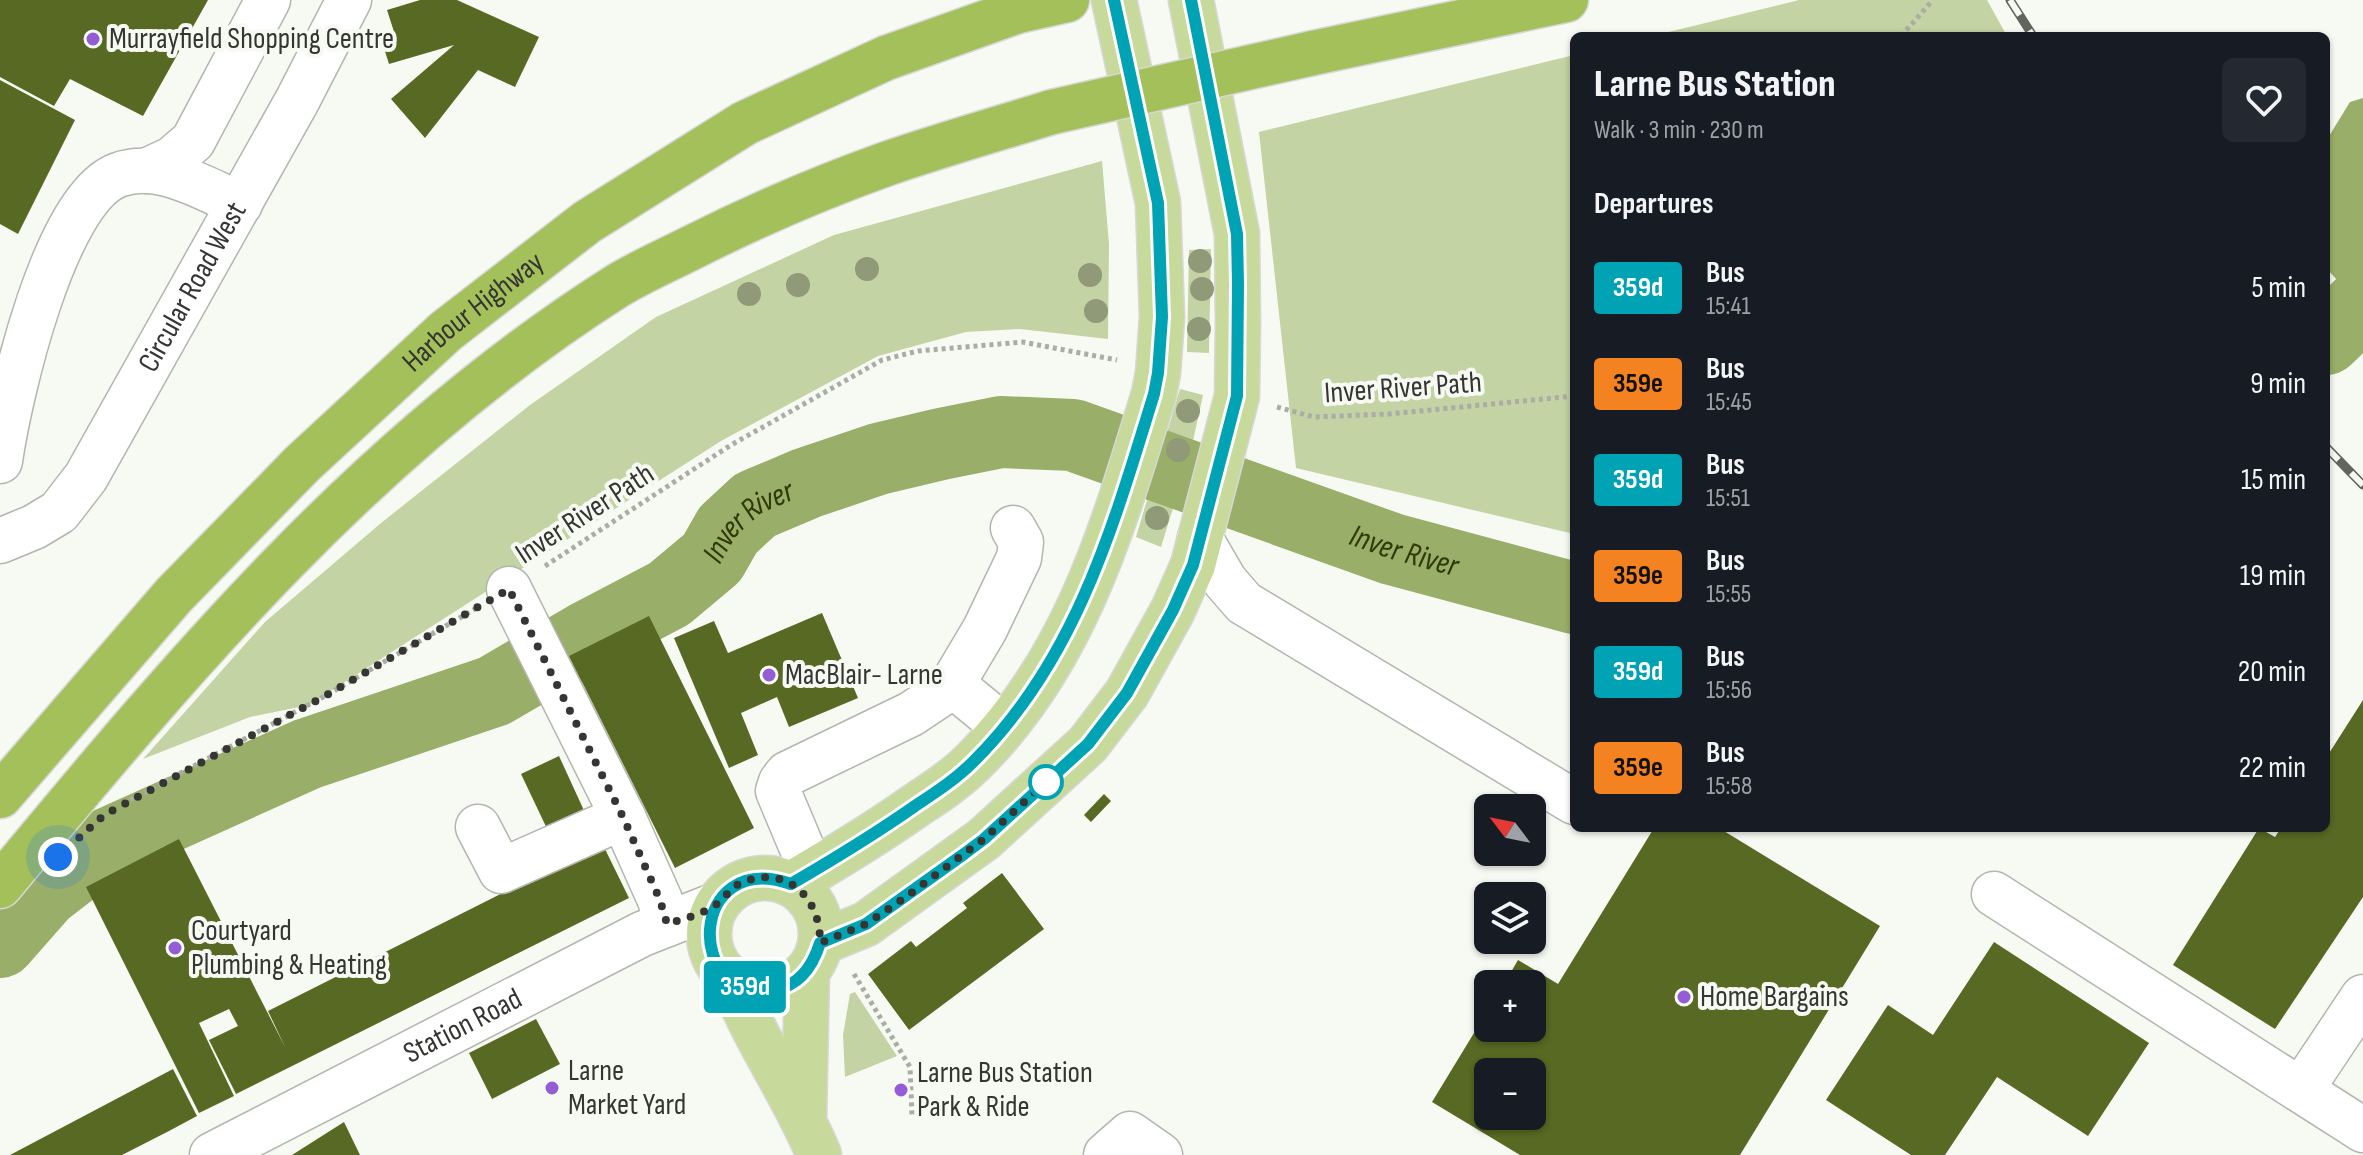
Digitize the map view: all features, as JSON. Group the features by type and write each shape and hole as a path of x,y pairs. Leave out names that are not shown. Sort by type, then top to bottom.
{"highway":[{"name":"Harbour Highway","path":"0,796 174,595 302,464 446,331 587,222 745,123 886,58 1018,11 1067,0"},
{"path":"0,886 130,730 257,588 390,459 513,358 619,284 744,221 884,165 1052,112 1566,0"}],"main road":[{"path":"1114,0 1158,203 1162,317 1156,383 1119,507 1085,598 1023,705 973,762 947,785 859,845 802,878 757,878 726,892 716,905 709,923 708,939 720,969 746,988 771,990 794,982 814,957 866,924 984,839 1088,744 1127,693 1173,610 1193,565 1232,412 1237,234 1191,0"},
{"path":"802,878 805,894 815,909 820,925 814,957 811,1137"},
{"path":"732,980 745,1015 811,1137"}],"street":[{"path":"0,461 10,404 34,316 78,213 99,188 118,175 146,171 172,159 193,141 268,0"},
{"name":"Circular Road West","path":"2,531 59,512 86,477 240,204 349,0"},
{"path":"146,171 186,180 240,204"},
{"path":"802,878 778,791 781,782 787,774 911,714 950,688 985,629 1019,558 1021,542 1013,528"},
{"path":"1200,536 1225,581 1244,603 1570,800"},
{"path":"509,589 623,817 660,900 667,924"},
{"path":"1173,610 1244,603"},
{"path":"950,688 959,690 1004,727"},
{"path":"478,827 501,871 623,817"},
{"path":"1994,894 2363,1130"},
{"name":"Station Road","path":"212,1155 642,934 716,905"},
{"path":"2301,1090 2363,997"},
{"path":"1106,1155 1130,1134 1160,1155"}],"path":[{"path":"1905,32 1933,0"},
{"name":"Inver River Path","path":"126,803 325,696 509,589 731,445 882,360 918,351 1023,342 1109,358 1156,383"},
{"name":"Inver River Path","path":"1232,412 1314,417 1389,414 1570,396"},
{"path":"853,973 910,1067 912,1116"}],"shaded area":[{"path":"1799,0 1987,0 2005,32 1668,32"},
{"path":"1570,56 1570,533 1296,468 1259,132"},
{"path":"2363,98 2363,308 2330,272 2330,134 2350,102"},
{"path":"1102,161 1109,244 1108,339 1020,329 966,332 878,356 721,441 309,705 250,717 143,759 265,622 381,523 530,405 656,317 834,235"},
{"path":"1211,249 1209,353 1187,352 1189,250"},
{"path":"1180,389 1203,395 1191,450 1161,547 1136,537"},
{"path":"855,992 897,1056 845,1077 843,1035 850,994"}],"building":[{"name":"Murrayfield Shopping Centre","path":"0,0 208,0 143,116 70,79 54,106 0,77"},
{"path":"420,0 457,0 539,37 515,87 478,70 425,138 391,99 454,45 389,64 382,42 396,38 387,10"},
{"path":"0,80 75,120 18,234 0,224"},
{"name":"MacBlair- Larne","path":"822,613 858,698 789,727 777,697 741,713 758,755 729,768 674,638 714,621 728,653"},
{"path":"649,616 754,828 675,868 569,656"},
{"path":"2363,700 2363,897 2275,1029 2173,965 2256,832 2266,832 2275,837 2278,832 2330,832 2330,752"},
{"path":"559,756 587,817 550,835 521,774"},
{"path":"1104,794 1111,801 1091,822 1084,815"},
{"name":"Home Bargains","path":"1652,832 1726,832 1880,926 1740,1155 1520,1155 1478,1130 1546,1130 1546,1058 1474,1058 1474,1127 1432,1102 1474,1033 1474,1042 1546,1042 1546,977 1558,984"},
{"path":"179,839 285,1047 268,1011 602,843 629,898 236,1094 209,1040 238,1026 229,1009 199,1023 234,1096 199,1113 86,887"},
{"path":"1002,873 1044,929 909,1030 868,974 911,941 916,947 967,908 963,903"},
{"path":"1994,942 2149,1043 2088,1136 1997,1077 1945,1155 1911,1155 1826,1100 1888,1005 1933,1035"},
{"name":"Home Bargains","path":"1518,960 1535,970 1512,970"},
{"path":"536,1019 560,1064 492,1099 469,1053"},
{"path":"173,1069 197,1116 169,1131 122,1155 10,1155"},
{"path":"344,1122 360,1155 292,1155"}],"waterway":[{"name":"Inver River","path":"2330,335 2361,305"},
{"name":"Inver River","path":"0,942 44,892 105,845 307,754 494,691 669,594 712,558 728,530 755,505 878,459 941,444 1001,432 1073,435 1392,549 1570,597"}],"railway":[{"path":"2010,0 2030,32"},
{"path":"2330,451 2363,485"}],"bus line":[{"name":"359d","path":"1114,0 1158,203 1162,317 1154,394 1110,535 1085,598 1023,705 973,762 947,785 859,845 791,884 775,878 757,878 726,892 716,905 709,923 708,939 720,969 746,988 779,989 794,982 816,958 820,943 866,924 984,839 1088,744 1127,693 1173,610 1193,565 1237,396 1237,234 1191,0"}],"place":[{"name":"Murrayfield Shopping Centre","path":"93,39"},
{"name":"MacBlair- Larne","path":"769,675"},
{"name":"Courtyard Plumbing & Heating","path":"175,948"},
{"name":"Home Bargains","path":"1684,997"},
{"name":"Larne Market Yard","path":"552,1088"},
{"name":"Larne Bus Station Park & Ride","path":"901,1090"}],"route":[{"path":"58,857 104,815 325,696 509,589 623,817 660,900 667,924 716,905 726,892 741,883 757,878 775,878 805,894 815,909 820,925 820,943 866,924 903,899 984,839 1046,782"}]}
